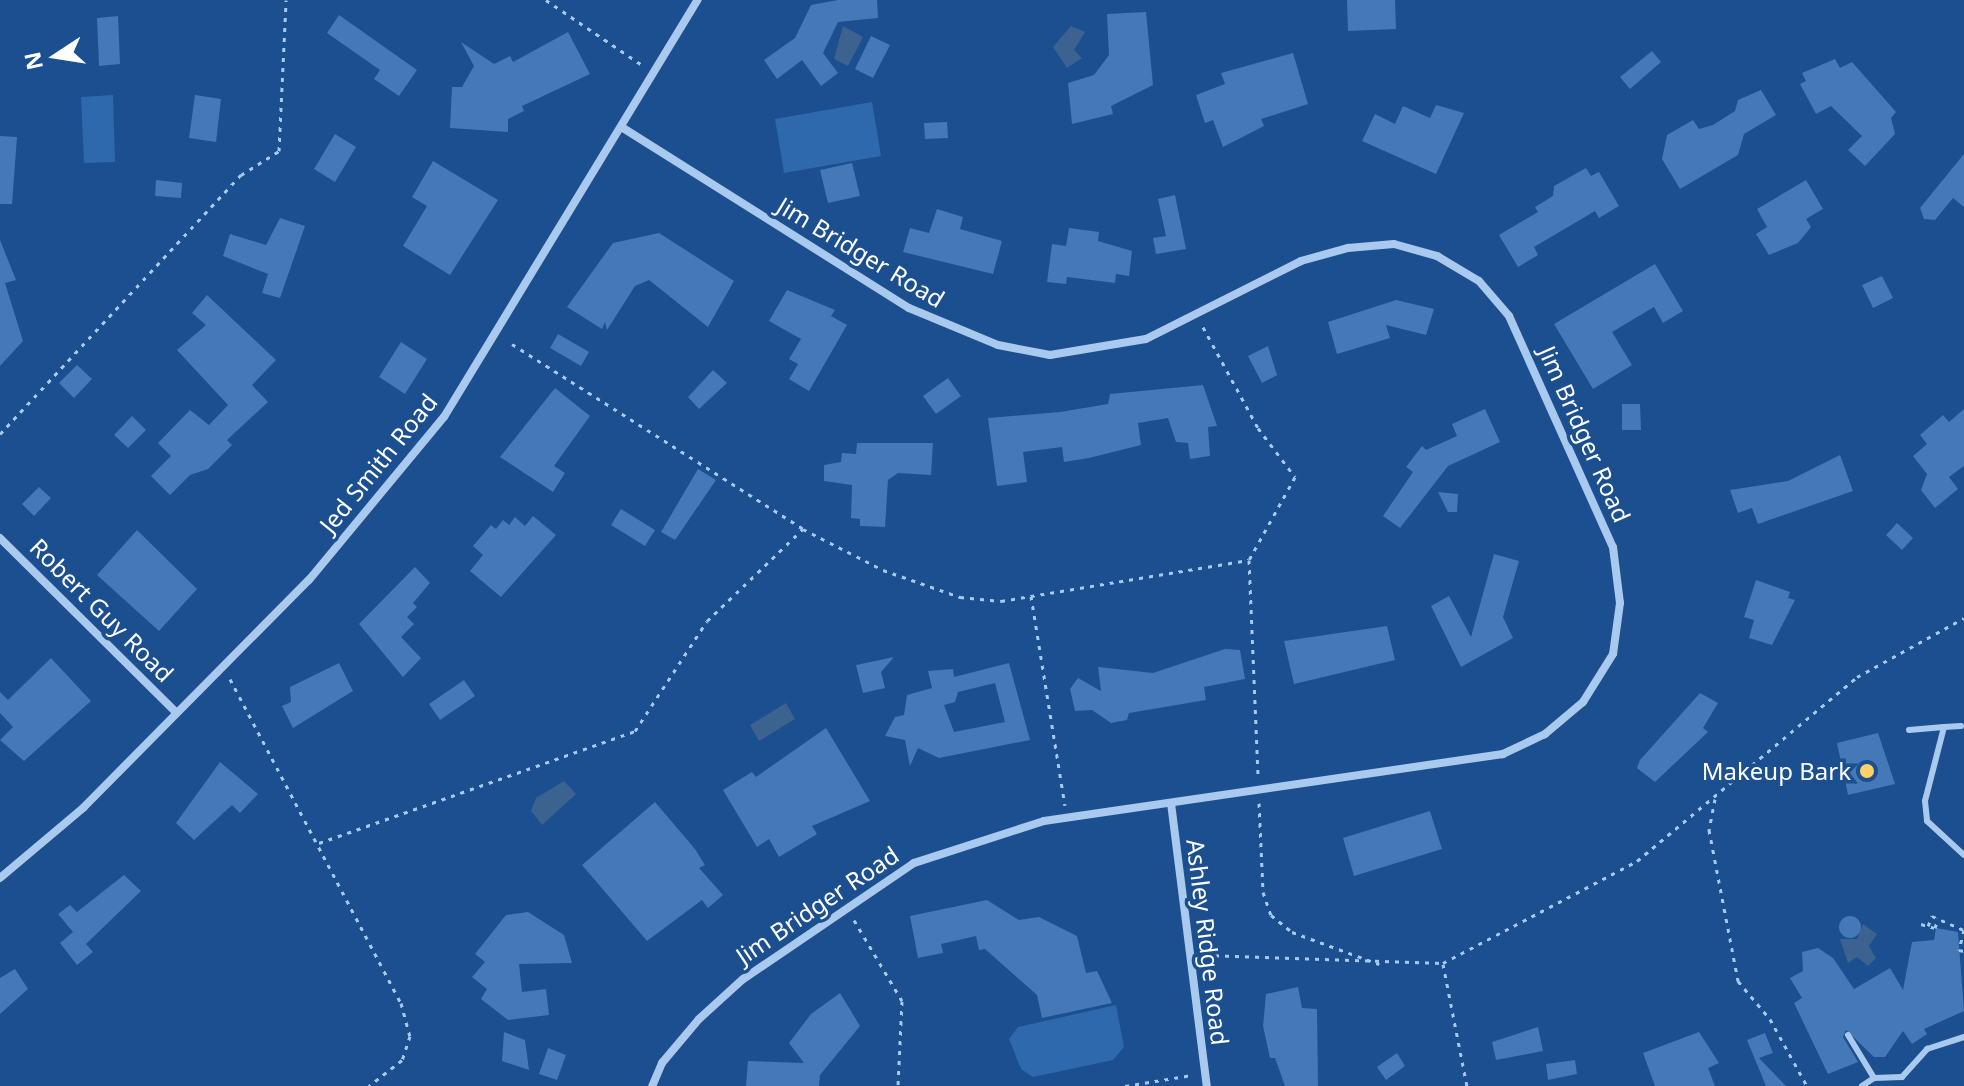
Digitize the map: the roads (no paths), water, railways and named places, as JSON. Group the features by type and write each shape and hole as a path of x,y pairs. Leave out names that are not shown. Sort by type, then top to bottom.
{"street":[{"name":"Jed Smith Road","path":"0,878 83,808 175,711 309,580 444,417 623,128 698,0"},
{"name":"Jim Bridger Road","path":"623,128 909,308 998,345 1050,355 1086,353 1146,339 1301,261 1348,248 1394,244 1437,256 1479,281 1509,316 1587,480 1613,547 1620,603 1613,654 1583,702 1545,734 1503,754 1068,818 914,863 743,979 699,1019 662,1063 652,1086"},
{"name":"Robert Guy Road","path":"0,538 175,711"},
{"name":"Ashley Ridge Road","path":"1171,803 1207,1086"}],"lane":[{"path":"1909,730 1961,726"},
{"path":"1944,727 1928,783 1927,821 1964,855"},
{"path":"1848,1035 1874,1078"},
{"path":"1862,1086 1874,1078 1902,1077 1927,1049 1963,1040"},
{"path":"1902,1077 1908,1086"}],"place":[{"name":"Makeup Bark","path":"1867,771"}]}
